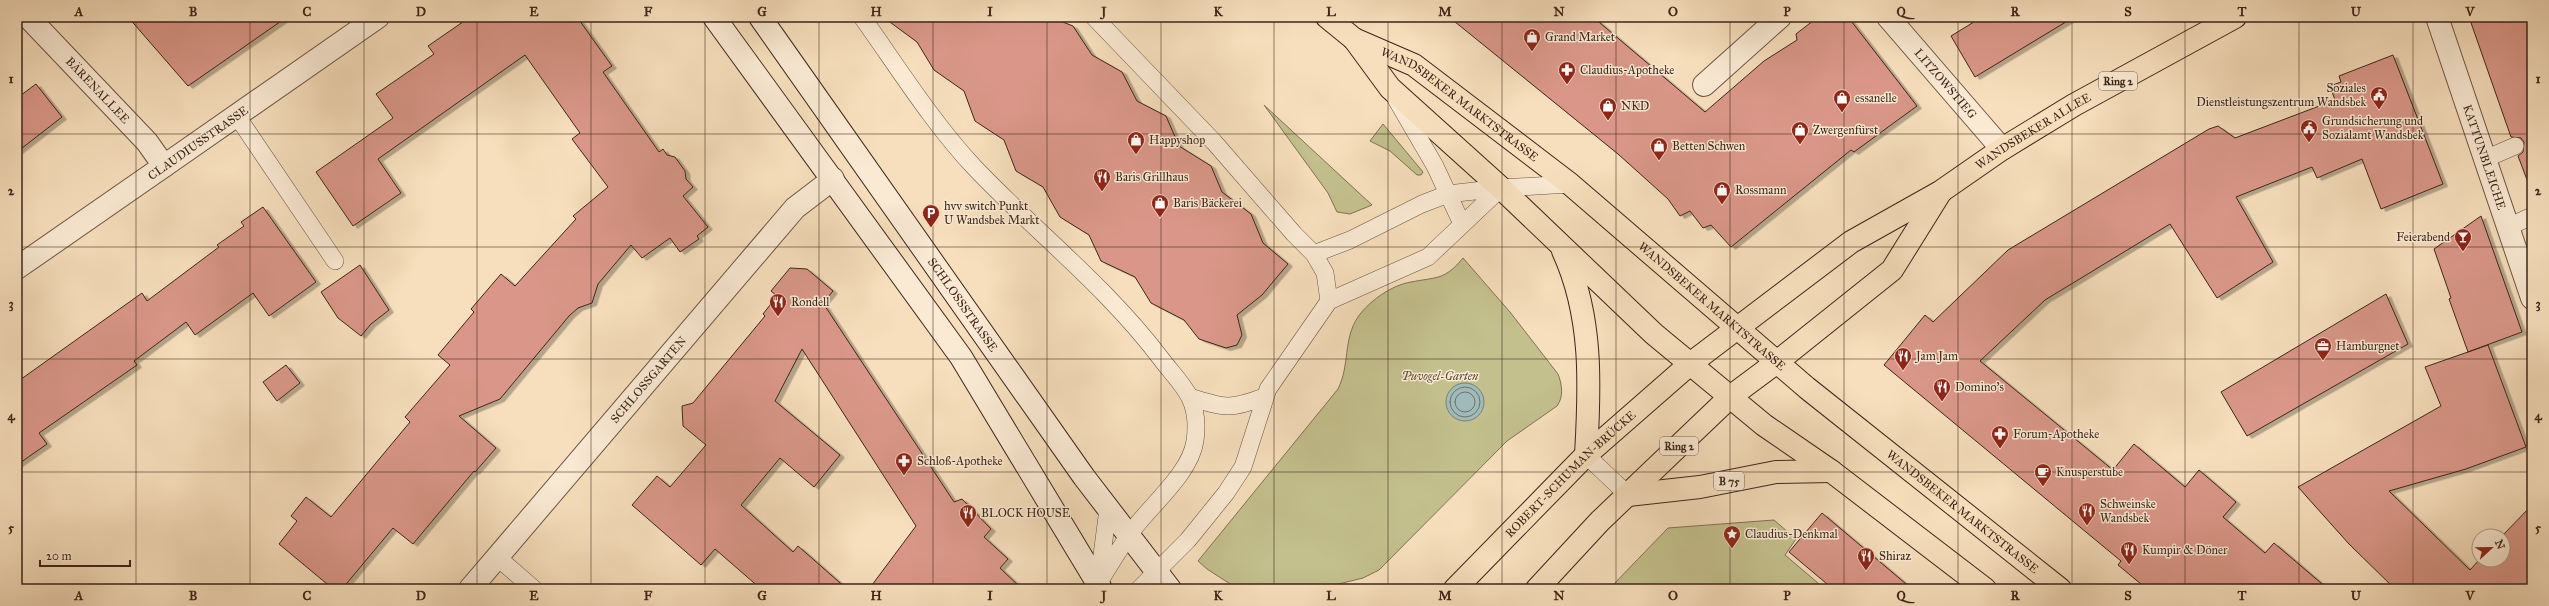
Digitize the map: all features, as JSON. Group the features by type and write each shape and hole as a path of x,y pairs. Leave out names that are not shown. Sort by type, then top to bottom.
{"main road":[{"name":"WANDSBEKER MARKTSTRASSE","path":"1327,17 1354,39 1390,88 1502,188 1654,334 1764,425 1830,471 1985,589"},
{"name":"WANDSBEKER ALLEE","path":"1690,364 1851,242 1940,192 2002,149 2074,105 2235,17"},
{"name":"WANDSBEKER MARKTSTRASSE","path":"1354,39 1414,65 1570,184 1777,362 2060,589"},
{"name":"WANDSBEKER ALLEE","path":"1730,397 1777,362 1892,270 1940,192"},
{"path":"1560,244 1576,283 1588,341 1590,392 1586,455"},
{"name":"ROBERT-SCHUMAN-BRÜCKE","path":"1455,589 1586,455 1690,364"},
{"name":"Ring 2","path":"1537,589 1595,526 1730,397"},
{"name":"B 75","path":"1628,495 1700,487 1776,472 1830,471"}],"street":[{"name":"BÄRENALLEE","path":"28,17 148,142 164,166"},
{"name":"CLAUDIUSSTRASSE","path":"17,268 378,17"},
{"path":"714,17 834,179 961,357 1097,587"},
{"name":"SCHLOSSSTRASSE","path":"760,17 909,231 1108,509 1170,589"},
{"path":"1704,85 1780,17"},
{"name":"LITZOWSTIEG","path":"1888,17 2002,149"},
{"name":"KATTUNBLEICHE","path":"2436,17 2532,298"},
{"name":"SCHLOSSGARTEN","path":"470,589 795,208 834,179"}],"lane":[{"path":"862,17 939,124 974,167 1088,276 1141,331 1190,397 1195,414 1196,427 1195,443 1189,458 1181,472 1129,535 1097,587"},
{"path":"1094,17 1203,131 1294,234 1314,254 1325,273 1329,301"},
{"path":"1390,88 1448,194 1462,224"},
{"path":"237,116 335,261"},
{"path":"2485,159 2514,146"},
{"path":"1314,254 1350,240 1422,204 1448,194 1502,188 1570,184"},
{"path":"1139,589 1200,526 1243,467 1264,397 1329,301 1428,257 1502,188"},
{"path":"2508,227 2532,216"},
{"path":"1190,397 1223,408 1242,405 1264,397"},
{"path":"1586,455 1628,495"},
{"path":"1097,587 1108,509"},
{"path":"497,557 534,589"}],"green space":[{"path":"1264,105 1372,205 1350,214 1337,212 1328,193"},
{"path":"1383,124 1423,172 1421,175 1417,175 1390,151 1370,141"},
{"name":"Puvogel-Garten","path":"1463,258 1510,312 1558,374 1562,390 1561,399 1557,406 1507,441 1379,570 1363,578 1318,589 1238,589 1207,569 1198,561 1338,389 1344,371 1350,334 1358,317 1368,305 1396,286 1434,278 1445,274 1457,265"},
{"path":"1774,520 1796,539 1785,555 1825,589 1615,589 1612,586 1668,528"}],"water":[{"path":"1465,383 1475,386 1481,392 1484,402 1481,412 1475,418 1465,421 1455,418 1449,412 1446,402 1449,392 1455,386"}],"building":[{"path":"128,17 287,17 188,86"},
{"path":"470,17 577,17 612,66 603,72 659,152 663,149 667,155 675,157 685,171 686,179 693,187 683,196 708,227 697,236 699,239 680,252 670,238 642,258 631,245 598,284 592,303 578,308 569,316 500,399 459,416 496,448 475,472 474,471 413,544 393,528 342,589 333,589 279,544 297,521 291,516 306,497 331,517 410,422 405,417 450,365 438,355 474,312 471,309 501,274 515,286 576,219 573,216 608,187 572,139 580,133 525,55 378,159 401,193 353,226 316,172 393,118 376,94 434,54 428,46"},
{"path":"883,17 1050,17 1073,26 1092,55 1122,72 1137,101 1166,116 1179,146 1211,166 1222,192 1251,214 1263,243 1288,264 1262,295 1237,315 1242,335 1237,345 1226,348 1199,339 1184,320 1151,303 1135,277 1101,261 1089,235 1060,217 1043,187 1016,171 1004,140 975,121 964,91 934,70 917,42"},
{"path":"1449,17 1593,17 1705,112 1764,61 1797,40 1796,34 1818,17 1848,17 1917,106 1854,152 1851,150 1731,247 1711,225 1703,228 1690,211 1680,216 1668,199 1618,154"},
{"path":"1982,17 2074,17 1975,77 1951,36"},
{"path":"2469,17 2532,17 2532,185 2529,185 2518,156 2523,152 2524,142 2521,138 2511,137"},
{"path":"2393,55 2443,184 2381,209 2362,159 2317,178 2312,167 2236,197 2273,262 2217,298 2170,224 2045,300 1980,361 2113,470 2134,444 2185,487 2199,470 2236,502 2223,517 2265,553 2274,543 2328,589 2147,589 2118,565 2121,561 1884,365 1925,315 1933,322 2008,250 2209,129 2218,126 2235,138 2335,100 2330,86 2341,82 2339,76"},
{"path":"36,84 62,117 17,152 17,98"},
{"path":"263,207 316,282 269,316 253,293 195,335 186,322 134,361 137,365 39,433 47,444 17,465 17,382 142,293 147,301 219,247 217,245 244,226 241,222"},
{"path":"2481,216 2522,332 2468,352 2449,299 2451,298 2434,249"},
{"path":"360,265 389,310 371,324 361,336 338,318 321,292"},
{"path":"790,268 807,269 833,291 823,303 954,502 962,499 991,529 984,537 1008,559 1000,568 1022,589 869,589 916,526 802,349 775,401 840,455 814,487 780,458 741,505 793,552 798,546 847,589 761,589 715,549 701,565 632,505 657,476 670,487 706,445 683,426 682,406 693,403 765,316 763,314 777,296 771,291"},
{"path":"2386,294 2408,344 2247,436 2221,392"},
{"path":"2488,345 2526,447 2466,469 2389,491 2470,570 2472,568 2511,568 2511,528 2510,528 2532,505 2532,589 2395,589 2349,544 2298,487 2441,406 2425,367"},
{"path":"286,365 300,383 277,401 263,382"},
{"path":"1822,513 1912,589 1833,589 1789,552"}],"place":[{"name":"Grand Market","path":"1532,52"},
{"name":"Claudius-Apotheke","path":"1567,85"},
{"name":"Soziales Dienstleistungszentrum Wandsbek","path":"2379,110"},
{"name":"essanelle","path":"1842,113"},
{"name":"NKD","path":"1608,121"},
{"name":"Grundsicherung und Sozialamt Wandsbek","path":"2309,143"},
{"name":"Zwergenfürst","path":"1800,145"},
{"name":"Happyshop","path":"1136,155"},
{"name":"Betten Schwen","path":"1659,161"},
{"name":"Baris Grillhaus","path":"1102,192"},
{"name":"Rossmann","path":"1722,205"},
{"name":"Baris Bäckerei","path":"1160,218"},
{"name":"hvv switch Punkt U Wandsbek Markt","path":"931,228"},
{"name":"Feierabend","path":"2463,252"},
{"name":"Rondell","path":"778,317"},
{"name":"Hamburgnet","path":"2323,361"},
{"name":"Jam Jam","path":"1903,371"},
{"name":"Domino's","path":"1942,402"},
{"name":"Forum-Apotheke","path":"2000,449"},
{"name":"Schloß-Apotheke","path":"904,476"},
{"name":"Knusperstube","path":"2043,487"},
{"name":"Schweinske Wandsbek","path":"2087,526"},
{"name":"BLOCK HOUSE","path":"968,528"},
{"name":"Claudius-Denkmal","path":"1732,549"},
{"name":"Kumpir & Döner","path":"2129,565"},
{"name":"Shiraz","path":"1866,571"}]}
